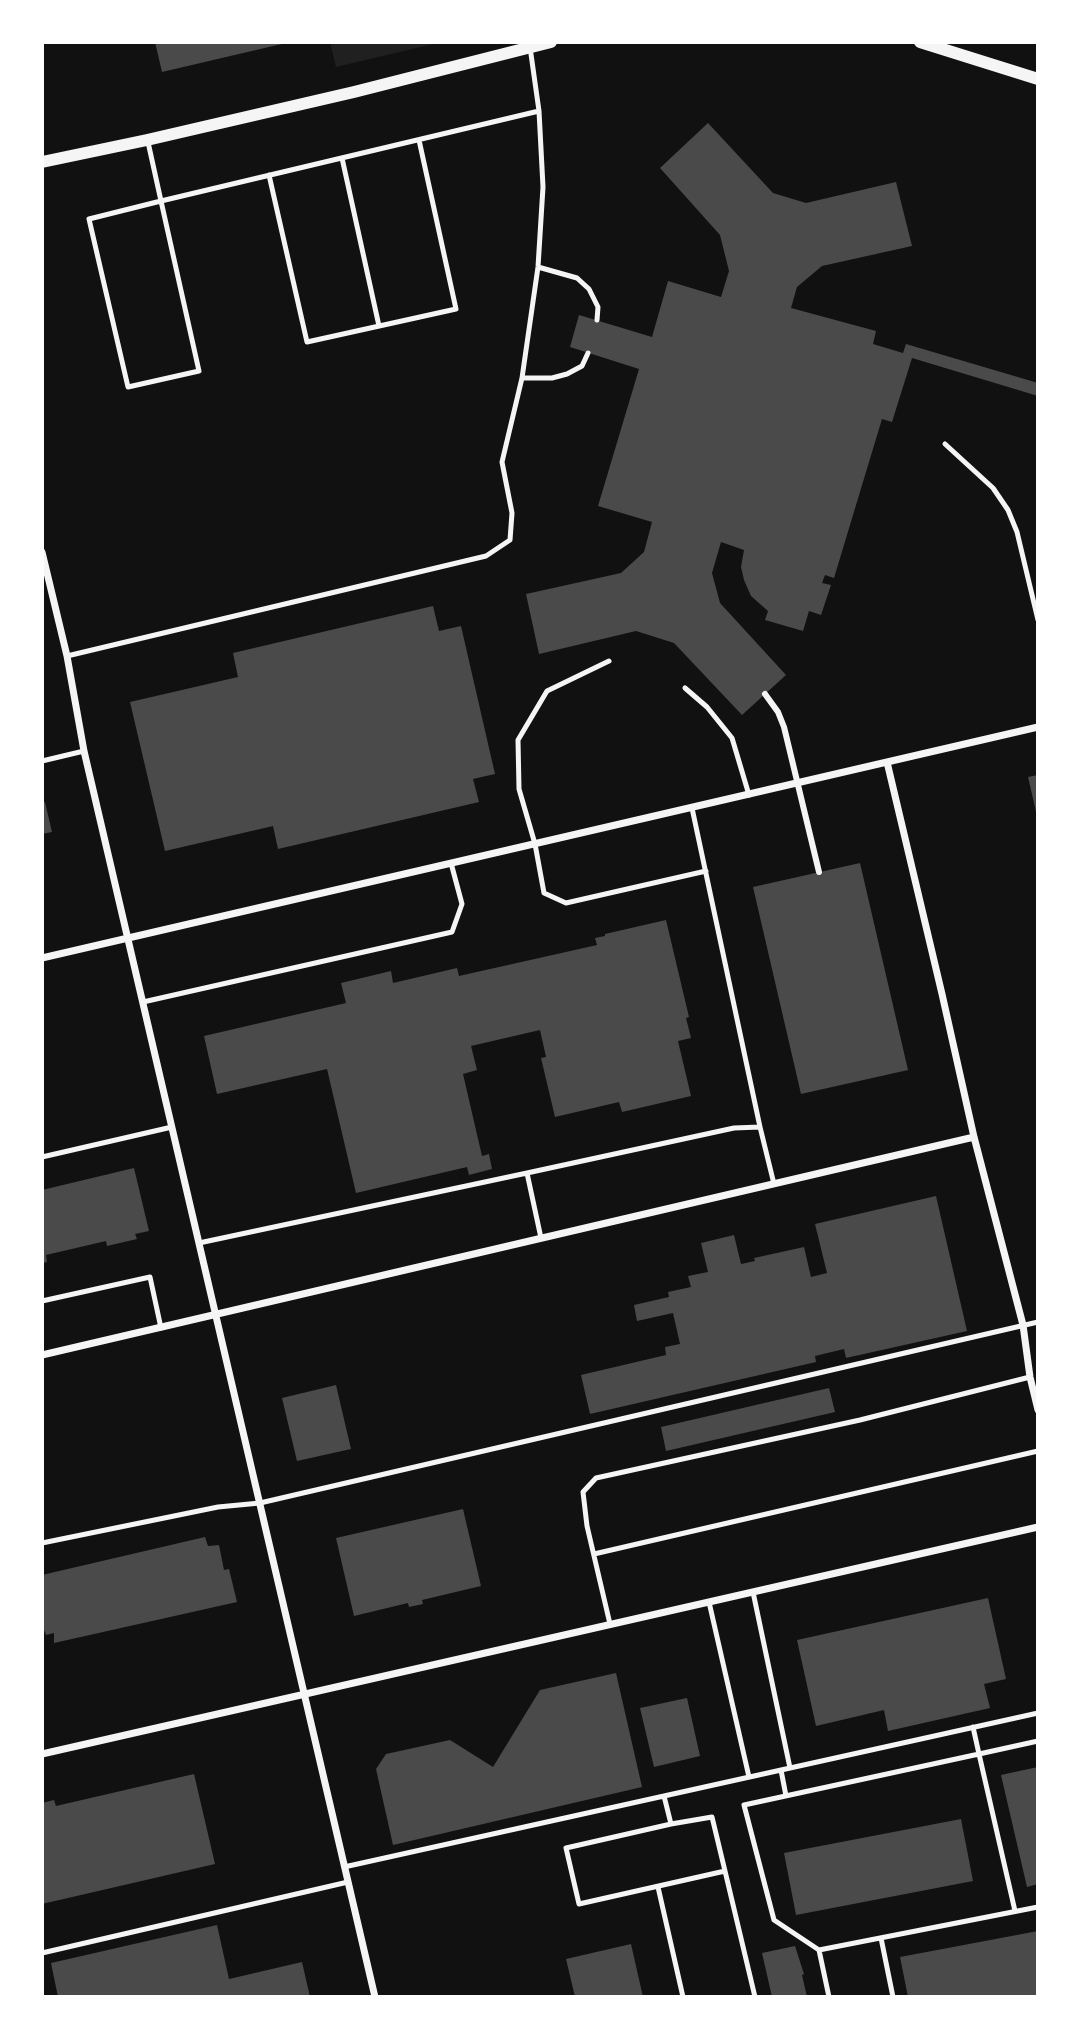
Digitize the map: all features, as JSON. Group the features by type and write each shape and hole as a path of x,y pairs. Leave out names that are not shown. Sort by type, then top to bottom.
{"street":[{"path":"42,162 354,92 551,42"},
{"path":"920,42 1038,79"},
{"path":"42,555 67,656 84,751 375,1997"},
{"path":"765,694 778,712 784,727 819,872"},
{"path":"42,958 1038,727"},
{"path":"887,762 974,1137 1023,1325 1030,1377 1038,1410"},
{"path":"42,1355 974,1137"},
{"path":"42,1754 1038,1527"}],"lane":[{"path":"67,656 486,556 510,540 512,513 502,462 522,378 538,267 542,187 539,111 530,47"},
{"path":"148,140 161,201 199,371 128,387 89,219 161,201 269,175 539,111"},
{"path":"269,175 307,342 456,309 419,140"},
{"path":"342,158 379,326"},
{"path":"538,267 578,278 589,289 598,307 597,320"},
{"path":"522,378 552,378 567,374 582,366 588,353"},
{"path":"945,444 993,488 1008,510 1017,532 1038,620"},
{"path":"609,662 547,691 518,740 519,789 535,844 544,893 566,903 706,871"},
{"path":"685,688 707,707 732,738 749,795"},
{"path":"42,761 84,751"},
{"path":"692,808 774,1184"},
{"path":"143,1002 452,932 462,904 451,863"},
{"path":"42,1157 172,1127"},
{"path":"199,1243 734,1128 760,1128"},
{"path":"527,1173 541,1238"},
{"path":"42,1301 150,1277 161,1328"},
{"path":"42,1543 218,1507 260,1503 1038,1322"},
{"path":"610,1624 587,1526 583,1492 596,1478 860,1420 1030,1377"},
{"path":"594,1554 1038,1451"},
{"path":"753,1592 790,1768"},
{"path":"709,1602 749,1777"},
{"path":"344,1867 1038,1713"},
{"path":"973,1727 1015,1911"},
{"path":"829,1997 819,1950 774,1920 744,1805 1038,1741"},
{"path":"781,1770 786,1796"},
{"path":"664,1796 671,1824"},
{"path":"725,1871 579,1904 566,1848 712,1817 725,1871 755,1997"},
{"path":"42,1953 348,1882"},
{"path":"658,1887 682,1997"},
{"path":"819,1950 1038,1907"},
{"path":"881,1937 893,1997"}],"shaded area":[{"path":"330,42 442,42 336,67"}],"building":[{"path":"155,42 286,42 286,43 162,72"},
{"path":"708,123 773,193 806,203 896,182 912,246 822,266 797,287 791,308 876,331 873,344 903,353 906,344 1038,383 1038,396 912,358 892,422 882,419 834,578 825,575 822,583 831,585 821,615 809,611 803,631 765,620 768,611 751,596 744,580 741,567 744,550 721,542 712,573 720,603 786,675 742,715 674,643 636,631 539,654 526,594 621,573 644,552 652,522 598,506 639,369 570,347 579,315 652,337 668,281 721,297 729,271 720,235 660,168"},
{"path":"433,606 439,631 461,626 495,774 473,779 479,802 278,849 273,826 165,851 130,702 238,677 233,653"},
{"path":"1038,775 1038,815 1037,816 1028,777"},
{"path":"45,802 52,832 42,834 42,803"},
{"path":"860,863 908,1070 801,1094 753,887"},
{"path":"666,920 689,1017 686,1018 691,1038 678,1041 691,1096 622,1112 619,1102 555,1117 541,1058 546,1057 540,1030 471,1046 477,1070 463,1074 482,1156 489,1154 492,1169 469,1175 467,1167 356,1193 327,1069 217,1094 204,1036 346,1003 341,983 391,971 393,983 457,968 459,976 597,945 595,938 605,934"},
{"path":"134,1168 149,1231 135,1234 137,1239 107,1246 106,1241 46,1255 47,1262 42,1263 42,1190"},
{"path":"936,1196 967,1331 846,1358 844,1349 815,1356 816,1362 590,1414 581,1375 666,1355 665,1347 680,1344 673,1313 637,1321 634,1305 669,1297 668,1292 691,1287 688,1276 708,1272 701,1243 734,1235 741,1264 755,1261 754,1258 804,1247 811,1277 827,1273 815,1224"},
{"path":"336,1385 351,1449 297,1461 282,1398"},
{"path":"829,1388 835,1412 666,1451 661,1427"},
{"path":"463,1509 481,1586 422,1600 423,1604 409,1607 408,1603 354,1616 336,1538"},
{"path":"205,1537 208,1546 219,1545 224,1570 229,1569 237,1602 54,1643 54,1633 46,1635 42,1625 42,1575"},
{"path":"988,1598 1006,1679 984,1684 990,1708 888,1731 884,1710 816,1726 797,1640"},
{"path":"616,1673 642,1787 393,1845 376,1769 386,1754 450,1740 493,1767 540,1690"},
{"path":"687,1698 700,1756 654,1767 640,1708"},
{"path":"1038,1767 1038,1884 1027,1887 1001,1775"},
{"path":"194,1774 215,1864 42,1904 42,1803 54,1800 56,1806"},
{"path":"961,1819 973,1881 796,1915 784,1853"},
{"path":"217,1925 229,1979 302,1962 310,1997 58,1997 51,1963"},
{"path":"1038,1931 1038,1996 908,1997 900,1957"},
{"path":"631,1944 643,1997 575,1997 566,1959"},
{"path":"795,1946 804,1974 802,1975 807,1997 772,1997 762,1953"}]}
